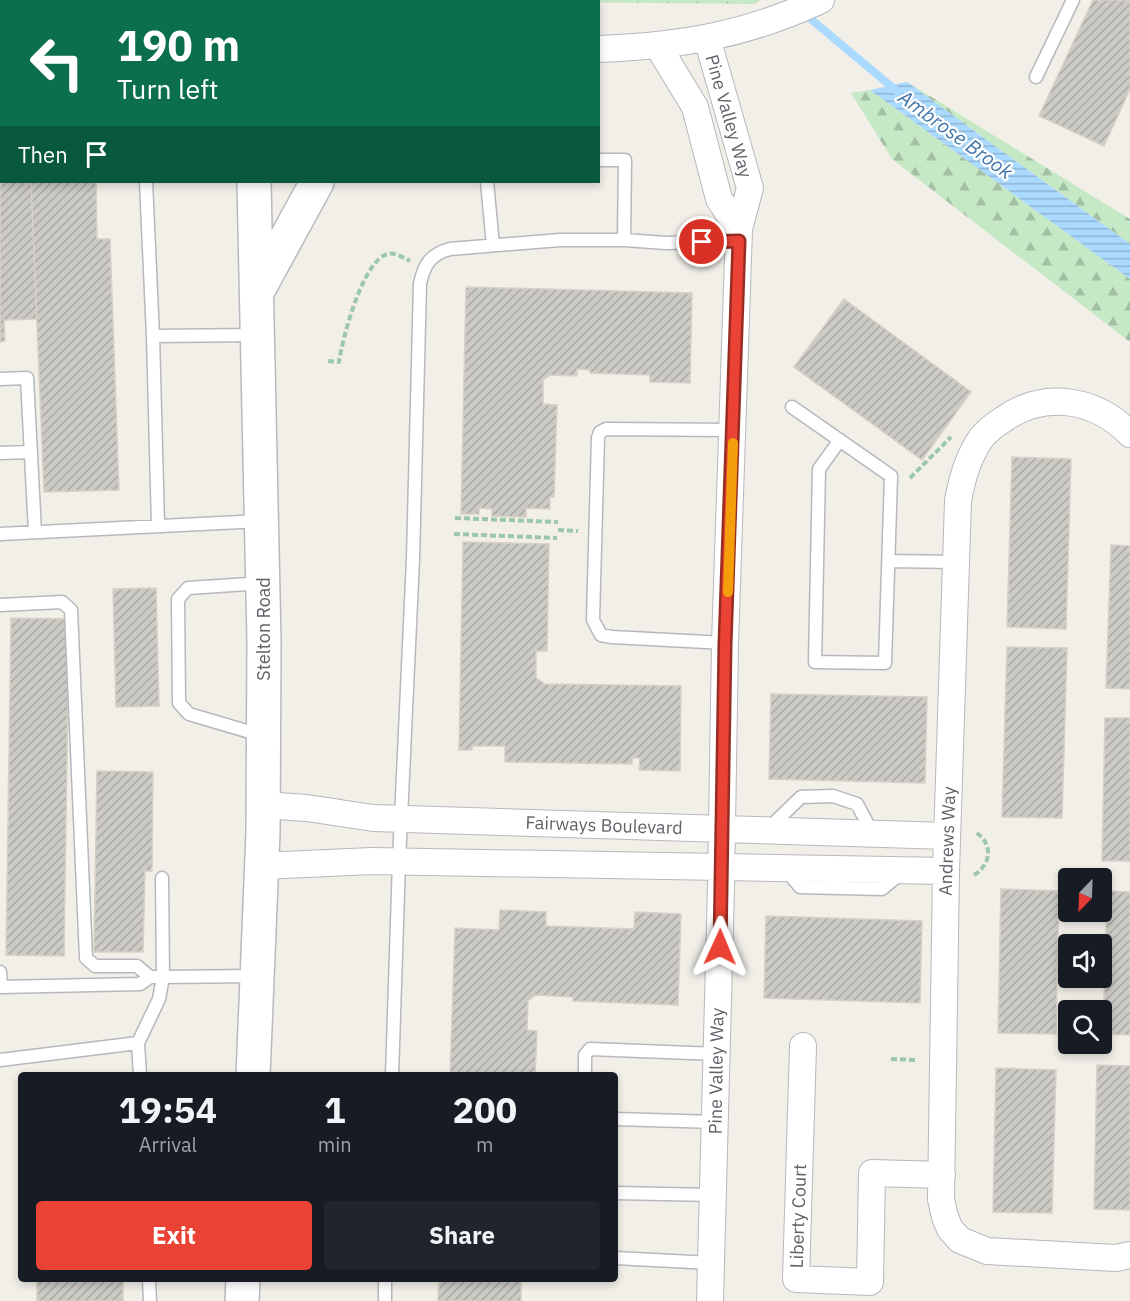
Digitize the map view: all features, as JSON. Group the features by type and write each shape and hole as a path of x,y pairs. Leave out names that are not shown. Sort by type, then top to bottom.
{"main road":[{"name":"Stelton Road","path":"253,1072 261,866 264,583 254,183"},
{"path":"256,294 316,183"},
{"path":"242,1301 243,1282"}],"street":[{"path":"600,49 658,46 723,36 787,16 821,0"},
{"name":"Pine Valley Way","path":"707,38 750,188 739,235 725,644 722,867 710,1301"},
{"name":"Pine Valley Way","path":"658,46 695,107 718,199 739,235"},
{"name":"Andrews Way","path":"1130,434 1106,415 1087,406 1067,401 1033,404 1012,413 983,436 975,448 962,479 958,501 947,836 941,1199 950,1229 960,1240 987,1251 1116,1258 1130,1255"},
{"name":"Fairways Boulevard","path":"262,805 307,808 373,818 947,836"},
{"path":"261,866 399,861 946,871"},
{"name":"Liberty Court","path":"803,1046 796,1279 870,1282 872,1173 942,1175"}],"lane":[{"path":"1036,77 1073,0"},
{"path":"600,160 625,160 624,240"},
{"path":"146,183 158,525"},
{"path":"487,183 493,245"},
{"path":"392,1072 422,271 428,260 438,252 450,249 561,240 666,243 739,235"},
{"path":"153,336 258,335"},
{"path":"0,379 27,378 35,532"},
{"path":"792,407 840,440 891,476 885,663 815,662 819,469 840,440"},
{"path":"725,644 612,637 601,635 596,628 593,620 598,438 600,432 606,429 733,430"},
{"path":"0,453 31,452"},
{"path":"0,534 263,520"},
{"path":"890,561 956,562"},
{"path":"263,735 189,714 179,703 178,599 188,588 264,583"},
{"path":"0,605 62,602 71,610 86,958 95,966 136,966 150,977"},
{"path":"767,831 801,797 833,796 857,804 873,834"},
{"path":"140,1072 138,1043 159,999 163,977 162,878"},
{"path":"0,972 0,987 140,984 150,977 257,976"},
{"path":"0,1060 138,1043"},
{"path":"585,1072 585,1055 590,1049 717,1054"},
{"path":"618,1119 715,1122"},
{"path":"618,1193 713,1195"},
{"path":"618,1258 711,1263"},
{"path":"149,1282 150,1301"},
{"path":"385,1282 385,1301"}],"path":[{"path":"328,361 339,362 348,320 358,295 378,261 385,254 393,253 411,262"},
{"path":"907,481 952,436"},
{"path":"455,518 558,522"},
{"path":"454,534 557,538"},
{"path":"974,875 987,864 989,856 985,840 975,832"},
{"path":"891,1059 925,1060"}],"green space":[{"path":"600,0 761,0 754,4 600,2"},
{"path":"907,82 1130,219 1130,244"},
{"path":"870,90 1130,279 1130,342 892,159 851,93"}],"water":[{"path":"907,82 1130,244 1130,279 870,90"}],"building":[{"path":"1093,0 1130,0 1130,89 1104,146 1039,116"},
{"path":"0,183 31,183 37,319 4,320 5,341 0,342"},
{"path":"31,183 96,183 97,239 110,239 119,490 44,492"},
{"path":"466,287 692,293 690,383 650,382 650,375 590,373 590,370 577,369 577,376 550,375 543,380 543,404 557,405 554,497 550,497 550,509 526,508 526,517 492,516 492,509 479,508 479,514 461,514"},
{"path":"844,299 971,392 922,460 794,367"},
{"path":"1012,457 1071,459 1066,629 1007,627"},
{"path":"463,542 549,544 547,651 536,651 536,678 545,684 681,686 680,771 639,770 640,758 632,758 632,764 505,762 505,746 472,746 472,750 459,750"},
{"path":"1111,545 1130,546 1130,689 1106,688"},
{"path":"156,588 159,706 116,707 113,589"},
{"path":"11,618 69,619 64,956 6,955"},
{"path":"1007,647 1067,648 1062,818 1002,817"},
{"path":"771,694 927,697 925,783 769,779"},
{"path":"1105,718 1130,718 1130,861 1102,861"},
{"path":"97,771 153,772 152,871 145,871 143,952 94,952"},
{"path":"1001,889 1058,891 1056,1034 998,1033"},
{"path":"1112,891 1130,892 1130,1035 1112,1034 1112,1000 1104,1000 1104,988 1112,988 1112,934 1106,934 1106,922 1112,922"},
{"path":"500,910 546,912 546,926 634,929 635,912 681,914 678,1005 573,1001 573,997 535,995 528,1001 527,1030 537,1031 535,1072 450,1072 455,928 499,930"},
{"path":"766,916 922,921 920,1003 764,998"},
{"path":"1097,1065 1130,1066 1130,1210 1094,1209"},
{"path":"996,1068 1056,1070 1052,1213 993,1212"},
{"path":"37,1282 123,1282 123,1301 37,1301"},
{"path":"439,1282 521,1282 521,1301 438,1301"}],"waterway":[{"name":"Ambrose Brook","path":"788,0 898,92"}],"slow traffic":[{"path":"728,592 733,443"}],"route":[{"path":"702,242 739,241 725,644 720,947"}]}
